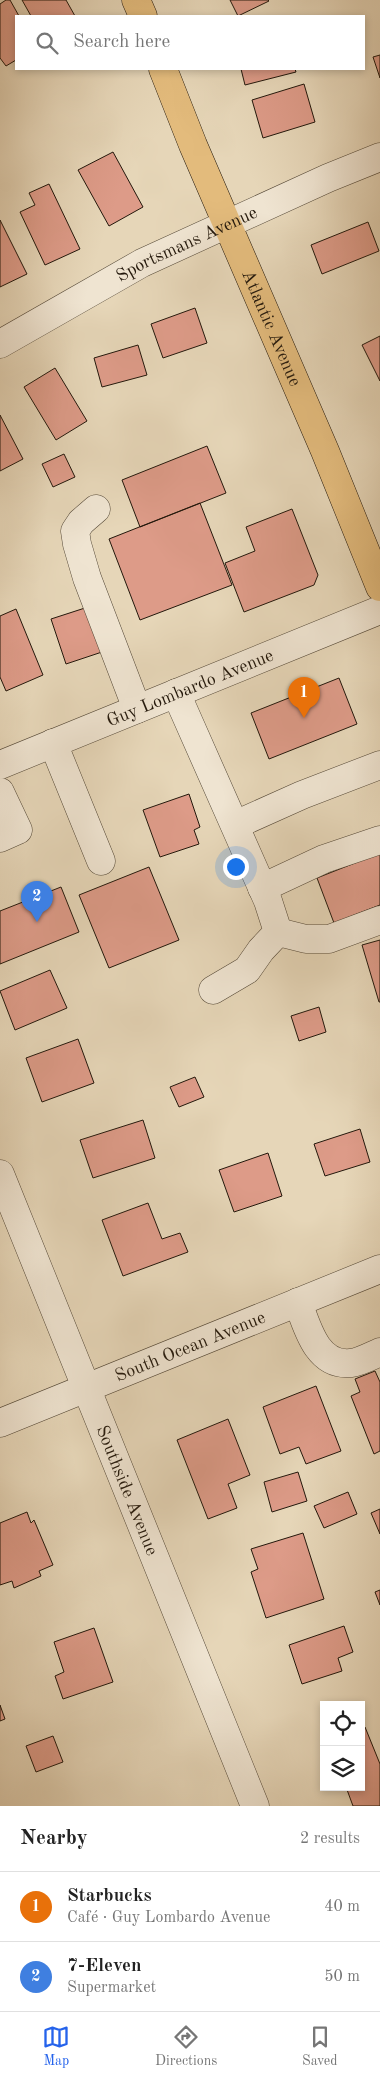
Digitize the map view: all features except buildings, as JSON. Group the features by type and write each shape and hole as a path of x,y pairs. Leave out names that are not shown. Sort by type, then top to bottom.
{"main road":[{"path":"136,0 143,15"},
{"name":"Atlantic Avenue","path":"163,70 193,145 325,451 380,587"}],"street":[{"name":"Sportsmans Avenue","path":"0,344 142,263 328,178 380,157"},
{"path":"96,509 81,522 75,531 77,544 86,578 137,709"},
{"name":"Guy Lombardo Avenue","path":"0,765 380,610"},
{"path":"176,693 262,888 278,932"},
{"path":"53,743 101,862"},
{"path":"235,825 302,795 380,765"},
{"path":"0,792 18,830 0,838"},
{"path":"262,888 324,859 380,840"},
{"path":"278,932 306,940 329,939 380,920"},
{"path":"213,990 246,970 278,932"},
{"name":"Southside Avenue","path":"2,1187 87,1388 255,1806"},
{"name":"South Ocean Avenue","path":"0,1423 380,1268"},
{"path":"298,1302 309,1333 321,1353 334,1362 352,1363 380,1352"}],"place":[{"name":"Starbucks","path":"304,718"},
{"name":"7-Eleven","path":"37,922"}]}
